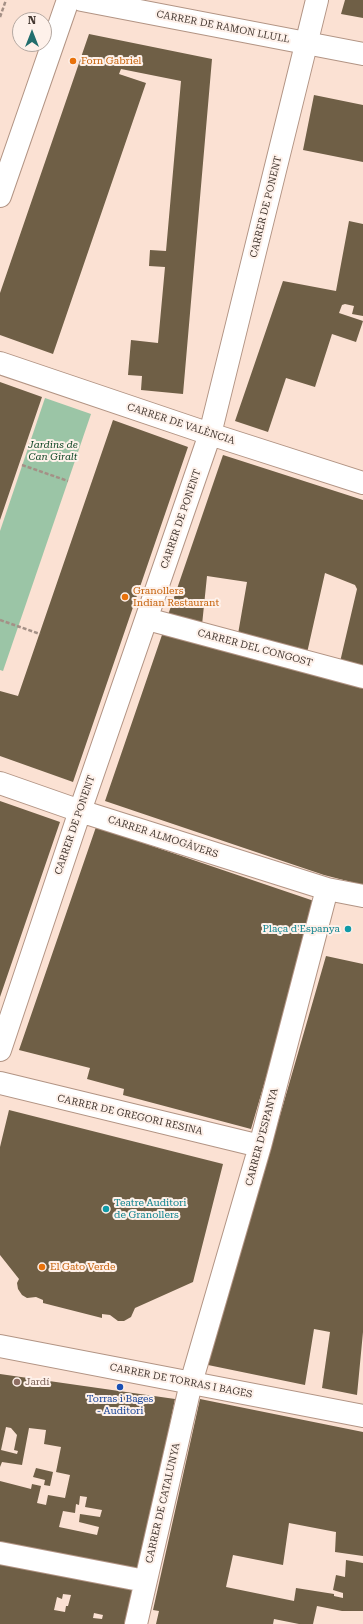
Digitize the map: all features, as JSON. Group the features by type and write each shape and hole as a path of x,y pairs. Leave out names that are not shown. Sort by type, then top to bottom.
{"street":[{"path":"0,196 68,0"},
{"name":"CARRER DE RAMON LLULL","path":"82,0 363,54"},
{"name":"CARRER DE PONENT","path":"0,1050 80,811 210,434 317,0"},
{"name":"CARRER DE VALÈNCIA","path":"0,363 210,434 363,482"},
{"name":"CARRER DEL CONGOST","path":"147,619 363,678"},
{"name":"CARRER ALMOGÀVERS","path":"0,783 80,811 327,890"},
{"path":"327,890 363,896"},
{"name":"CARRER D'ESPANYA","path":"191,1383 260,1146 327,890"},
{"name":"CARRER DE GREGORI RESINA","path":"0,1083 260,1146"},
{"name":"CARRER DE TORRAS I BAGES","path":"0,1346 363,1415"},
{"name":"CARRER DE CATALUNYA","path":"136,1624 191,1383"},
{"path":"0,1553 145,1581"}],"path":[{"path":"0,17 6,0"},
{"path":"22,465 68,481"},
{"path":"0,620 40,634"}],"green space":[{"name":"Jardins de Can Giralt","path":"45,398 91,414 3,671 0,670 0,531"}],"building":[{"path":"345,0 363,0 363,18 341,14"},
{"path":"89,34 212,59 183,394 141,390 142,376 128,375 131,340 158,343 165,267 149,266 150,250 166,251 181,81 121,69 119,74 146,83 53,354 0,335 0,293"},
{"path":"314,95 363,105 363,162 303,150"},
{"path":"349,221 363,224 363,316 352,314 354,306 345,304 342,305 339,313 363,321 356,342 332,334 315,387 286,378 268,432 235,421 283,281 336,291"},
{"path":"0,382 42,397 0,520"},
{"path":"113,420 188,447 73,782 0,756 0,691 18,696"},
{"path":"223,455 363,500 363,668 340,662 357,589 355,585 325,573 307,653 238,634 247,582 207,576 202,625 168,615"},
{"path":"163,632 363,686 363,885 324,875 105,801"},
{"path":"0,801 60,822 0,997"},
{"path":"96,827 317,902 251,1129 123,1095 124,1089 87,1079 90,1068 19,1050"},
{"path":"326,956 363,964 363,1332 357,1395 322,1388 330,1332 314,1329 305,1385 208,1365"},
{"name":"Teatre Auditori de Granollers","path":"9,1110 223,1164 193,1282 135,1308 131,1317 124,1321 118,1321 110,1315 102,1314 102,1318 43,1303 43,1300 36,1297 27,1298 22,1295 18,1289 17,1283 19,1279 0,1255 0,1147"},
{"path":"0,1374 175,1399 140,1570 0,1542 0,1481 31,1489 32,1484 41,1486 37,1503 46,1505 48,1495 65,1498 70,1475 56,1472 61,1447 44,1444 46,1430 29,1428 22,1465 2,1462 0,1467","holes":["6,1427 11,1428 17,1435 14,1450 18,1451 17,1454 1,1450","80,1496 87,1497 85,1507 102,1510 100,1517 80,1514 79,1522 99,1527 97,1535 59,1527 63,1511 75,1513 76,1504 79,1505"]},
{"path":"200,1399 363,1432 363,1556 335,1552 336,1532 289,1523 283,1565 233,1555 226,1587 294,1601 296,1588 334,1594 334,1596 343,1598 343,1593 333,1590 336,1575 345,1577 346,1560 363,1563 363,1611 342,1611 317,1606 313,1624 299,1624 274,1619 273,1624 156,1624 159,1611 153,1610"},
{"path":"36,1468 53,1472 50,1486 44,1485 45,1480 33,1477"},
{"path":"0,1564 136,1590 129,1624 0,1624","holes":["63,1594 71,1595 65,1612 54,1610 57,1597 62,1599","94,1613 103,1615 102,1619 93,1618"]}],"place":[{"name":"Forn Gabriel","path":"73,61"},
{"name":"Granollers Indian Restaurant","path":"125,597"},
{"name":"Plaça d'Espanya","path":"348,929"},
{"name":"Teatre Auditori de Granollers","path":"106,1209"},
{"name":"El Gato Verde","path":"42,1267"},
{"name":"Jardí","path":"17,1382"},
{"name":"Torras i Bages - Auditori","path":"120,1387"}]}
